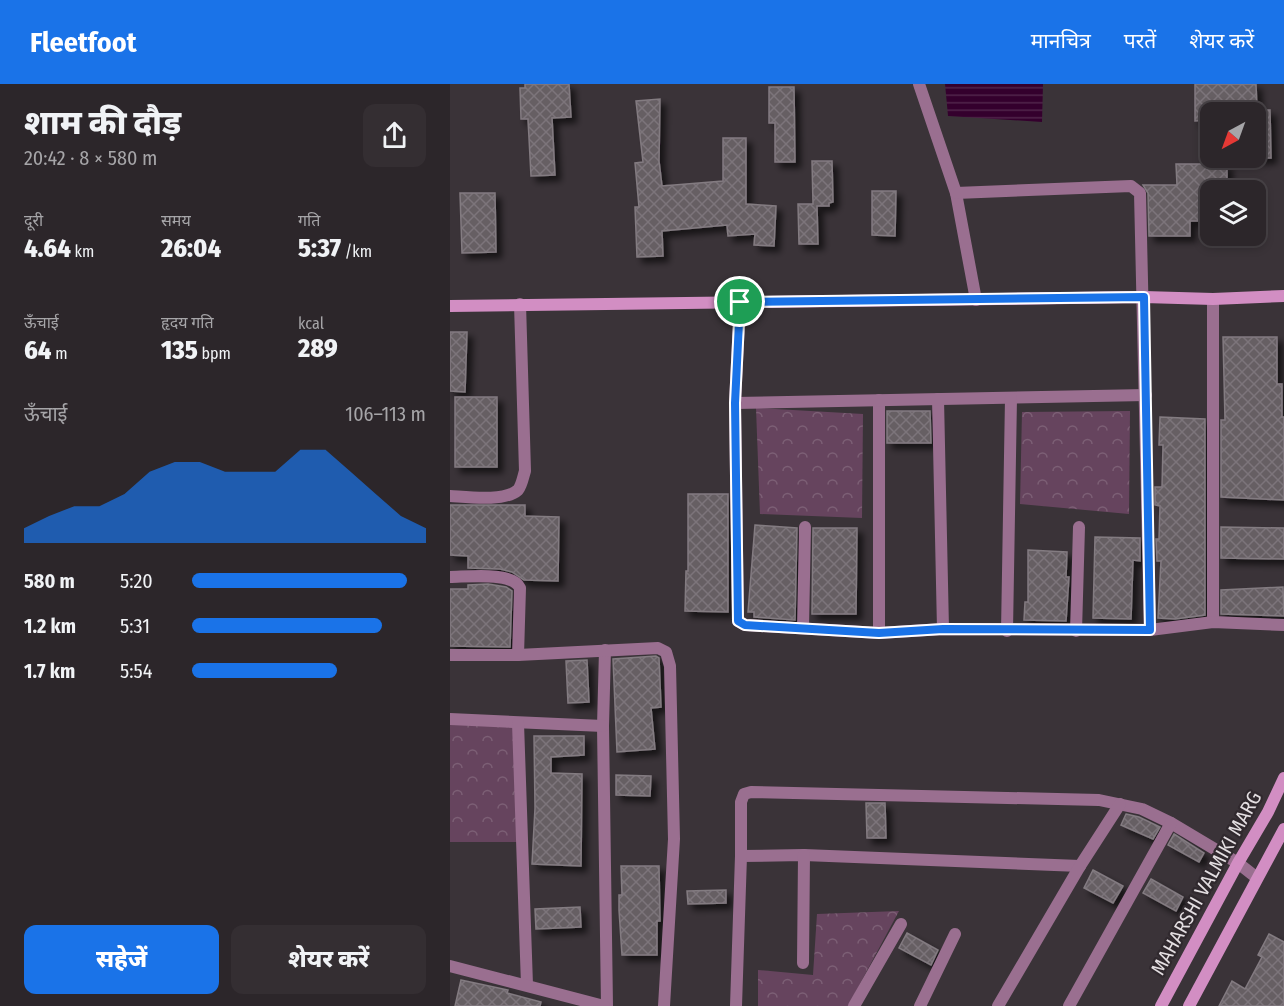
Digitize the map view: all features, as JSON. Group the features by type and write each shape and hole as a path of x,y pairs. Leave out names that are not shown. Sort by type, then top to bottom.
{"street":[{"path":"919,84 956,193 976,300"},
{"path":"956,193 1134,187 1140,193 1150,630"},
{"path":"450,306 1284,297"},
{"path":"1212,299 1213,622"},
{"path":"740,302 735,403 738,621 745,625 879,633 943,629 1150,630 1213,622 1284,625"},
{"path":"450,496 500,497 510,495 518,489 522,482 525,471 520,304"},
{"path":"735,403 1146,395"},
{"path":"1007,631 1011,398"},
{"path":"938,399 943,629"},
{"path":"879,400 879,633"},
{"path":"803,628 804,527"},
{"path":"1076,631 1079,527"},
{"path":"450,577 500,577 511,578 518,583 520,588 518,655"},
{"path":"450,654 518,655 657,648 666,652 670,666 674,839 664,1006"},
{"path":"450,966 606,1006 603,726 605,650"},
{"path":"450,719 603,726"},
{"path":"518,723 527,985"},
{"name":"MAHARSHI VALMIKI MARG","path":"1161,1006 1268,812 1284,778"},
{"path":"736,1006 741,802 744,794 751,792 1099,800 1142,809 1171,823 1238,863 1257,878"},
{"path":"998,1006 1080,866 1120,804"},
{"path":"1069,1006 1171,823"},
{"path":"1189,1006 1284,829"},
{"path":"741,856 804,855 1080,866"},
{"path":"803,963 804,855"},
{"path":"854,1006 901,924"},
{"path":"920,1006 955,934"}],"green space":[{"path":"756,408 863,414 862,518 760,514"},
{"path":"1130,411 1129,514 1020,504 1022,412"},
{"path":"450,721 516,723 518,842 450,842"},
{"path":"899,911 848,1006 758,1006 758,970 813,975 817,914"}],"shaded area":[{"path":"945,84 1043,84 1042,122 948,116"}],"building":[{"path":"525,84 569,84 571,117 552,118 555,175 531,176 528,119 521,119 520,88 525,88"},
{"path":"1195,84 1256,84 1257,102 1200,102 1200,121 1195,121"},
{"path":"769,87 794,87 795,162 775,162 775,123 769,123"},
{"path":"660,99 659,161 662,186 723,181 723,138 746,138 746,204 776,206 774,246 754,245 755,234 728,236 727,225 662,231 663,256 637,257 635,207 639,207 635,163 643,162 636,101"},
{"path":"1266,110 1270,110 1271,158 1266,158"},
{"path":"812,161 832,161 833,202 829,203 829,206 817,206 818,244 799,244 798,204 813,204"},
{"path":"1176,164 1200,164 1200,168 1227,168 1227,180 1200,180 1200,221 1190,221 1190,236 1149,236 1148,193 1143,185 1177,185"},
{"path":"872,191 896,191 895,236 872,235"},
{"path":"460,193 495,193 496,252 462,253"},
{"path":"450,332 467,332 465,392 450,391"},
{"path":"1223,337 1277,337 1277,384 1282,384 1282,417 1284,417 1284,500 1221,497 1221,420 1225,420"},
{"path":"455,397 497,397 497,467 455,467"},
{"path":"887,411 930,411 931,443 887,443"},
{"path":"1160,417 1205,419 1205,615 1175,619 1158,618 1161,561 1157,561 1156,539 1159,539 1160,506 1155,505 1155,487 1162,487 1163,445 1159,445"},
{"path":"688,494 728,494 728,612 685,611 686,571 688,571"},
{"path":"450,505 525,505 525,516 559,517 558,581 524,580 512,572 500,569 468,568 468,556 450,555"},
{"path":"755,525 797,528 795,620 754,617 754,612 748,612"},
{"path":"1221,527 1284,528 1284,559 1221,558"},
{"path":"813,528 857,528 856,614 812,614"},
{"path":"1095,537 1140,538 1140,561 1133,560 1131,619 1093,618"},
{"path":"1028,550 1067,552 1066,577 1069,577 1066,621 1024,620 1025,602 1028,602"},
{"path":"488,584 506,587 512,591 510,647 450,646 450,589 468,589 468,585"},
{"path":"1283,587 1284,616 1221,614 1221,590"},
{"path":"656,656 659,658 661,707 651,708 655,749 617,752 613,659"},
{"path":"587,660 589,702 568,703 566,661"},
{"path":"534,736 584,736 584,755 551,757 551,773 582,774 581,866 532,864 535,808"},
{"path":"616,775 651,776 650,796 616,795"},
{"path":"866,803 885,803 886,838 867,838"},
{"path":"1126,814 1139,817 1160,827 1153,839 1121,825"},
{"path":"1174,834 1204,853 1199,862 1168,845"},
{"path":"621,866 659,866 660,921 657,921 657,955 622,955 619,910 619,895 622,895"},
{"path":"1093,870 1123,886 1113,903 1084,888"},
{"path":"1151,879 1183,897 1176,911 1143,893"},
{"path":"726,890 726,903 688,904 687,891"},
{"path":"580,907 581,927 536,929 535,909"},
{"path":"907,933 938,950 931,965 899,948"},
{"path":"1269,934 1284,942 1284,1006 1219,1006 1232,981 1245,989 1262,957 1258,955"},
{"path":"461,980 508,990 507,993 541,1002 540,1006 455,1006"}],"route":[{"path":"1144,297 1150,630 943,629 879,633 745,625 738,621 735,403 740,302 1144,297"}]}
